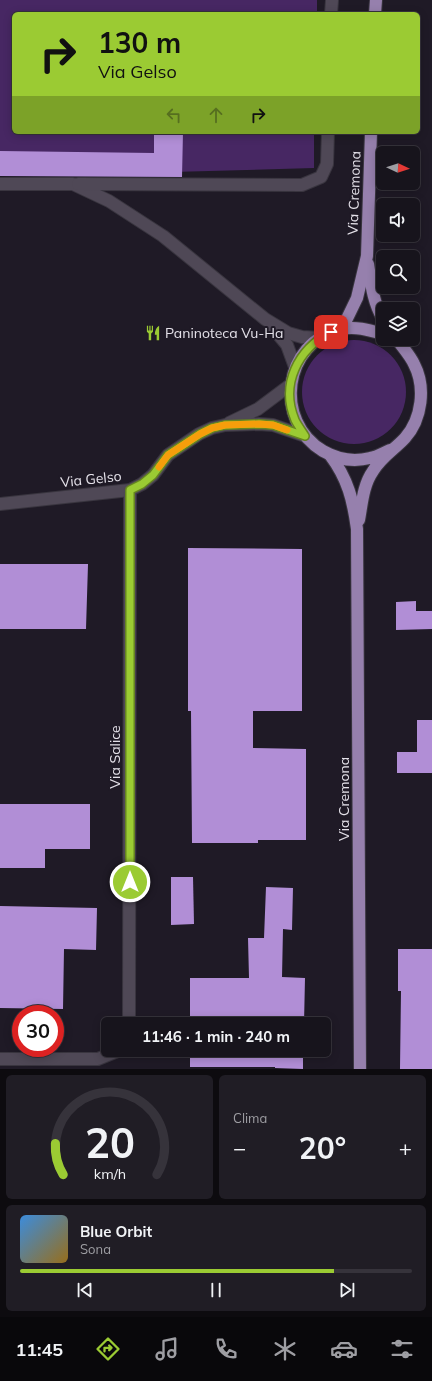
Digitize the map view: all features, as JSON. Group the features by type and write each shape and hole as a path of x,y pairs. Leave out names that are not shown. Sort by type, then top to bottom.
{"main road":[{"path":"375,12 376,0"},
{"name":"Via Cremona","path":"371,134 367,256 373,293 376,302"},
{"name":"Via Cremona","path":"342,329 357,298 367,256"},
{"name":"Via Cremona","path":"376,332 364,328 342,329 321,338 311,346 295,367 290,385 290,404 296,421 305,436 317,447 330,455 350,460 364,459 371,458 390,450"},
{"name":"Via Cremona","path":"357,529 367,483 374,468 390,450 405,438 416,421 421,402 421,383 414,364 402,346"},
{"name":"Via Cremona","path":"330,455 340,469 351,495 357,529 360,1069"}],"street":[{"path":"331,12 332,0"},
{"path":"0,184 302,185 321,177 327,164 328,134"},
{"path":"73,184 109,201 163,236 265,319 288,333 302,337 321,338"},
{"path":"265,319 287,344 295,367"},
{"path":"225,425 258,409 290,385"},
{"name":"Via Gelso","path":"0,504 130,490 142,484 153,475 168,455 182,445 212,428 225,425 273,425 305,436"},
{"name":"Via Salice","path":"130,490 130,1017"},
{"path":"0,1059 98,1059 103,1057"}],"shaded area":[{"path":"0,0 317,0 317,12 12,12 12,134 314,134 314,168 172,172 0,172"},
{"path":"344,341 364,341 383,349 391,355 397,363 405,382 405,402 397,421 391,429 383,435 364,443 344,443 325,435 317,429 311,421 303,402 303,382 311,363 317,355 325,349"}],"building":[{"path":"154,134 183,134 182,177 0,176 0,151 154,153"},
{"path":"188,548 302,549 302,711 253,711 253,748 306,749 306,840 258,840 258,843 192,843 191,711 188,711"},
{"path":"0,564 88,564 86,629 0,629"},
{"path":"416,601 416,611 432,611 432,629 396,630 396,602"},
{"path":"417,720 432,720 432,773 397,773 397,752 417,752"},
{"path":"0,804 90,804 90,849 45,849 45,868 0,868"},
{"path":"171,877 193,877 194,924 171,925"},
{"path":"266,887 293,888 292,930 283,929 282,977 305,978 304,1017 190,1017 190,978 249,978 248,938 264,938"},
{"path":"0,906 97,908 96,950 64,949 63,1005 12,1005 12,1008 0,1008"},
{"path":"398,949 432,949 432,1069 400,1069 401,991 398,991"},
{"path":"190,1057 303,1057 303,1069 275,1067 190,1067"}],"slow traffic":[{"path":"159,467 168,455 182,445 212,428 225,425 259,424 273,425 287,430"}],"place":[{"name":"Paninoteca Vu-Ha","path":"153,333"}],"route":[{"path":"130,882 130,490 142,484 153,475 168,455 182,445 212,428 225,425 273,425 305,436 296,421 290,404 290,385 295,367 302,356 311,346 331,332"}]}
